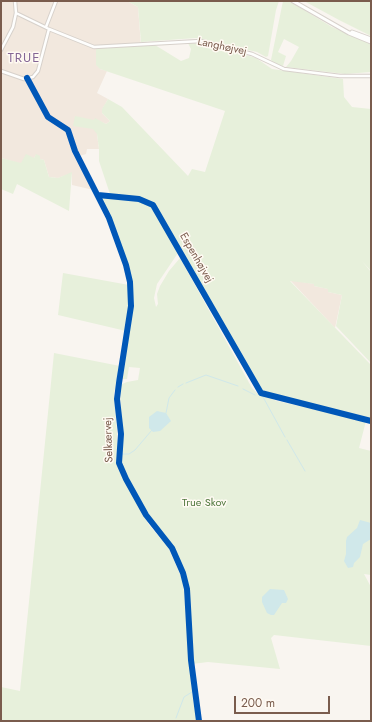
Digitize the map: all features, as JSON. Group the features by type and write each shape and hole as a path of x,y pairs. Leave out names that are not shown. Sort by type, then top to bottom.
{"street":[{"path":"1,50 13,27 16,13 15,1"},
{"path":"1,71 20,78 28,78 36,75 47,28 56,1"},
{"path":"293,1 344,30 371,40"},
{"name":"Langhøjvej","path":"16,13 47,28 94,47 200,41 252,54 264,58 272,65 284,69 340,76 371,76"},
{"path":"28,78 48,117 68,130 75,152 98,195"},
{"name":"Espenhøjvej","path":"98,195 139,199 153,205 261,394 371,421"},
{"name":"Selkærvej","path":"98,195 123,253 130,282 131,318 118,383 120,434 119,463 123,474 146,516 172,548 183,573 187,589 192,660 199,721"}],"shaded area":[{"path":"1,1 127,1 138,7 141,46 96,49 100,69 107,71 97,93 108,99 102,113 110,121 106,124 95,119 99,149 87,149 86,154 79,156 98,191 72,185 72,173 58,178 49,177 44,160 39,159 36,155 34,158 21,164 1,158"},
{"path":"290,280 314,284 314,286 329,289 328,292 342,295 335,328"}],"green space":[{"path":"127,1 279,1 268,56 266,57 257,52 196,38 141,42 138,7"},
{"path":"283,1 289,1 332,27 371,44 371,72 345,74 286,67 299,47 284,39 278,52 286,56 283,66 276,65 271,60"},
{"path":"304,1 371,1 371,36 339,20"},
{"path":"188,43 209,44 256,58 272,69 343,79 344,97 352,107 371,109 371,271 362,261 371,272 371,363 336,326 342,295 328,292 328,289 314,286 314,284 290,281 371,365 371,418 266,393 260,389 155,204 146,199 110,194 99,161 97,134 93,129 73,126 75,116 94,120 95,118 106,124 110,121 102,113 102,109 108,99 122,107 188,176 192,169 205,172 225,111 100,69 96,65 96,48 155,45 181,61 189,58 191,49"},
{"path":"26,154 34,158 36,154 40,156 40,159 44,160 49,177 58,178 72,172 69,211 17,184 13,194 1,189 1,158 21,163"},
{"name":"True Skov","path":"104,197 147,203 153,208 178,253 157,284 154,298 156,307 158,304 157,294 160,286 169,271 180,258 252,388 258,394 277,401 366,421 359,448 371,451 371,575 364,574 371,587 371,646 274,635 271,638 280,669 208,662 192,664 188,591 185,575 174,549 150,518 124,473 121,460 122,434 120,387 122,384 127,382 138,380 140,368 129,367 127,379 121,379 134,302 128,266 102,199"},
{"path":"63,273 129,285 129,318 126,331 58,315"},
{"path":"54,353 120,366 114,393 117,432 117,464 121,475 149,525 168,547 183,581 193,700 197,721 1,721 1,687 20,691"}],"water":[{"path":"157,411 166,413 171,421 160,431 153,432 149,428 149,417"},
{"path":"360,520 371,523 371,539 363,544 360,557 354,563 353,567 348,568 344,561 347,537 357,528"},
{"path":"270,589 284,590 288,599 286,603 282,603 274,615 267,613 262,602 262,597"}],"waterway":[{"path":"116,381 118,372"},
{"path":"186,383 206,375 238,386"},
{"path":"178,387 183,384"},
{"path":"116,386 115,407 119,433 117,454"},
{"path":"243,389 255,395"},
{"path":"166,413 169,398 175,390"},
{"path":"260,395 263,397 285,437"},
{"path":"122,454 129,454 135,450 152,430"},
{"path":"287,440 305,471"},
{"path":"176,718 184,697 192,692"}],"cycle path":[{"path":"27,78 48,117 68,130 75,151 109,218 126,265 130,282 131,306 117,399 121,434 119,463 146,515 172,548 183,573 187,589 191,660 199,721"},
{"path":"98,195 139,199 153,205 261,393 371,421"}],"district":[{"name":"TRUE","path":"24,59"}]}
